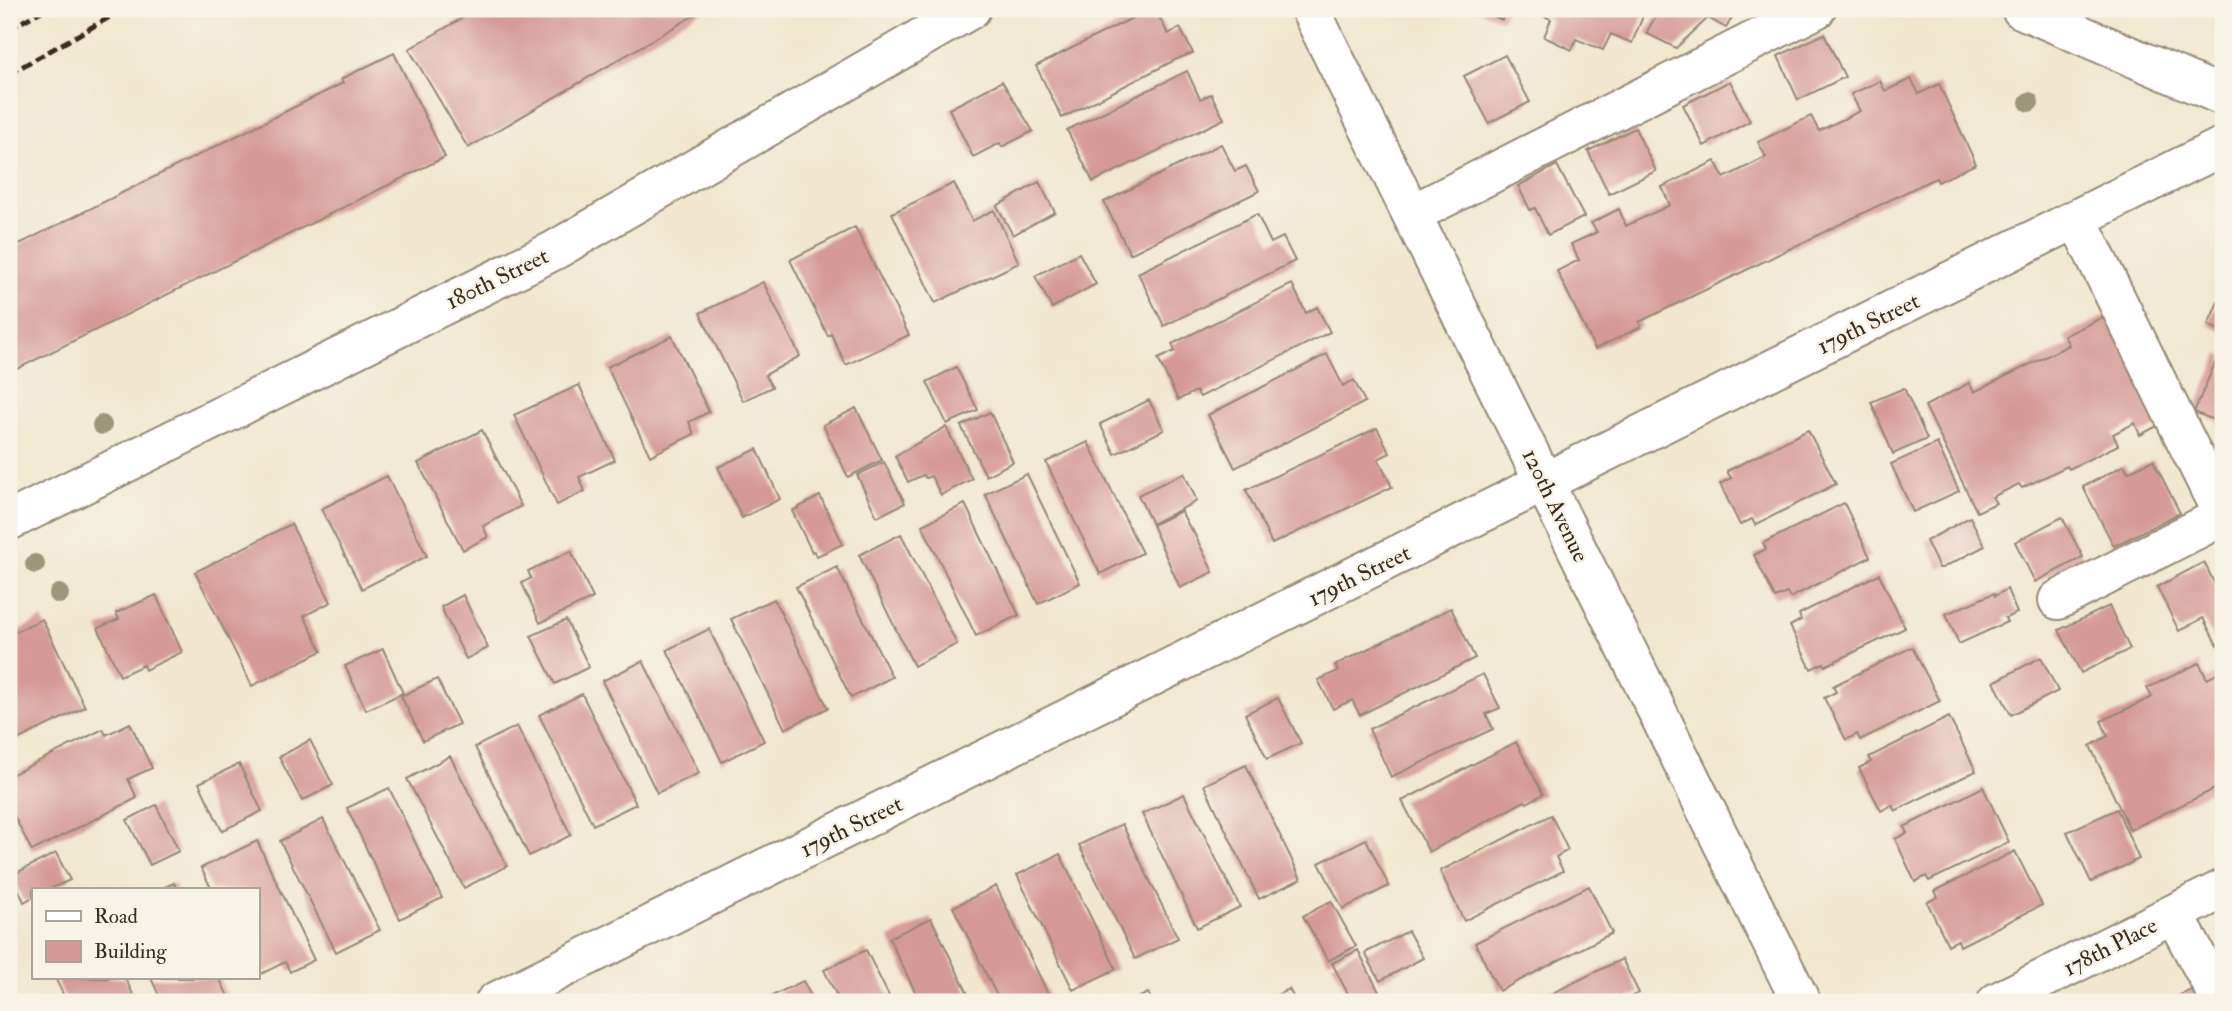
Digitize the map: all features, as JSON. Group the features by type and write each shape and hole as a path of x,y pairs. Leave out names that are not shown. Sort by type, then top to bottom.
{"street":[{"name":"180th Street","path":"9,521 555,250 971,9"},
{"name":"120th Avenue","path":"1310,9 1801,1002"},
{"path":"1412,214 1816,9"},
{"path":"2021,9 2223,96"},
{"name":"179th Street","path":"495,1002 2223,146"},
{"path":"2058,600 2223,516 2077,219"},
{"name":"178th Place","path":"1997,1002 2223,889"},
{"path":"2174,914 2221,1002"}],"building":[{"path":"478,9 705,9 468,148 409,49"},
{"path":"1150,9 1155,9 1168,34 1180,28 1193,53 1062,118 1036,66"},
{"path":"1475,9 1507,9 1502,20"},
{"path":"1526,9 1646,9 1632,43 1611,34 1603,50 1576,39 1572,50 1544,37 1551,19"},
{"path":"1660,9 1737,9 1726,28 1708,18 1676,48 1646,33"},
{"path":"1824,34 1845,77 1798,100 1778,56"},
{"path":"394,53 445,157 9,373 9,249 343,83 341,79"},
{"path":"1505,55 1530,102 1489,123 1464,76"},
{"path":"1187,71 1200,99 1211,94 1224,119 1093,182 1067,130"},
{"path":"1911,79 1919,94 1939,84 1976,164 1938,182 1936,178 1929,181 1639,322 1641,327 1595,349 1557,271 1579,260 1571,244 1597,232 1591,223 1619,209 1626,226 1670,205 1662,187 1715,161 1724,178 1766,157 1758,142 1811,116 1819,131 1860,111 1851,94 1880,81 1885,91"},
{"path":"1002,81 1033,131 1002,147 1000,143 973,157 949,109"},
{"path":"1730,81 1750,121 1704,146 1683,105"},
{"path":"1635,128 1656,171 1609,194 1588,151"},
{"path":"1221,144 1235,171 1246,166 1259,191 1130,254 1104,202"},
{"path":"1557,165 1584,217 1548,235 1535,208 1530,210 1518,186"},
{"path":"1039,182 1055,212 1013,235 997,206"},
{"path":"954,183 972,221 994,210 1019,263 935,303 892,213"},
{"path":"1257,214 1271,243 1283,237 1295,261 1164,326 1138,273"},
{"path":"855,227 909,335 846,365 831,334 828,336 790,260"},
{"path":"1079,253 1096,284 1052,308 1035,276"},
{"path":"763,282 800,356 765,375 772,387 743,401 700,313"},
{"path":"1292,284 1306,313 1317,307 1330,332 1200,397 1196,391 1178,400 1158,359 1175,351 1172,344"},
{"path":"2223,290 2223,332 2208,325"},
{"path":"2111,313 2165,422 2140,435 2135,423 2113,434 2118,445 2022,488 2019,484 1992,497 1996,503 1977,512 1925,406 1969,383 1974,392 2069,345 2064,336"},
{"path":"672,336 709,412 689,422 694,434 650,456 607,367"},
{"path":"1327,354 1343,386 1354,380 1365,402 1235,468 1208,415"},
{"path":"2219,354 2223,356 2223,427 2218,425 2219,422 2194,412"},
{"path":"956,367 978,410 947,424 927,382"},
{"path":"579,385 615,460 579,477 585,491 557,505 514,415"},
{"path":"1904,388 1927,439 1893,454 1871,402"},
{"path":"1149,400 1164,430 1115,454 1100,424"},
{"path":"856,408 882,460 848,477 823,425"},
{"path":"990,412 1013,462 986,476 961,426"},
{"path":"946,427 972,479 941,495 931,476 926,478 923,475 908,482 895,456"},
{"path":"1377,428 1390,453 1378,459 1392,487 1272,544 1246,490"},
{"path":"482,430 521,506 483,526 488,537 463,550 418,463"},
{"path":"1808,430 1836,484 1755,525 1752,519 1740,525 1720,484 1731,478 1727,471"},
{"path":"1088,442 1142,553 1100,574 1046,462"},
{"path":"1937,443 1959,491 1913,512 1891,464"},
{"path":"757,449 780,499 742,518 718,467"},
{"path":"2153,460 2180,513 2114,546 2083,487 2124,465 2128,472"},
{"path":"884,462 905,503 877,517 857,475"},
{"path":"1184,473 1197,501 1152,524 1138,495"},
{"path":"1027,474 1080,583 1038,604 985,494"},
{"path":"387,476 427,556 362,589 321,509"},
{"path":"820,496 843,544 817,556 812,552 792,511"},
{"path":"1844,503 1870,557 1790,598 1787,593 1775,598 1754,555 1766,549 1763,543"},
{"path":"965,504 1019,615 976,636 922,525"},
{"path":"1181,511 1213,572 1180,588 1152,525"},
{"path":"1970,517 1985,546 1939,568 1926,541"},
{"path":"2062,517 2083,557 2035,582 2015,542"},
{"path":"291,524 331,602 304,616 322,651 252,686 195,572"},
{"path":"901,534 957,644 914,666 859,555"},
{"path":"571,551 593,598 540,623 522,583 531,578 528,571"},
{"path":"2204,562 2223,601 2223,641 2217,645 2203,618 2179,631 2157,587"},
{"path":"837,567 892,677 851,698 796,587"},
{"path":"1879,574 1905,628 1825,666 1824,663 1811,669 1790,626 1801,620 1799,614"},
{"path":"2007,589 2017,613 2005,618 2007,622 1959,644 1946,614"},
{"path":"156,595 182,652 145,670 143,665 120,676 98,628 119,619 116,613"},
{"path":"463,595 488,648 466,659 441,607"},
{"path":"774,599 828,708 785,729 731,619"},
{"path":"2109,606 2130,649 2081,673 2059,630"},
{"path":"1451,608 1475,658 1360,715 1352,700 1333,709 1318,680 1338,671 1335,665"},
{"path":"42,619 85,707 9,744 9,635"},
{"path":"566,620 589,667 555,684 531,636"},
{"path":"709,629 764,741 722,762 667,650"},
{"path":"1912,647 1940,701 1860,740 1857,734 1846,740 1824,698 1836,692 1833,686"},
{"path":"383,649 403,693 366,710 345,666"},
{"path":"2041,657 2058,691 2011,715 1994,682"},
{"path":"643,661 699,773 657,793 602,681"},
{"path":"2199,663 2207,679 2223,671 2223,773 2220,775 2223,785 2130,830 2090,746 2108,736 2101,721 2152,697 2147,688"},
{"path":"1483,674 1500,708 1486,714 1493,729 1391,777 1369,729"},
{"path":"437,679 459,724 423,741 401,696"},
{"path":"582,694 636,804 593,825 539,715"},
{"path":"1278,698 1301,743 1267,759 1245,714"},
{"path":"1949,717 1976,771 1895,811 1892,805 1881,811 1859,768 1871,762 1869,757"},
{"path":"130,723 152,768 128,779 137,798 32,851 9,806 9,776 103,729 106,735"},
{"path":"517,726 571,835 529,856 475,747"},
{"path":"310,740 333,785 302,801 279,757"},
{"path":"1516,742 1543,794 1429,852 1402,801"},
{"path":"450,756 507,866 464,888 407,779"},
{"path":"239,764 262,811 222,831 199,783"},
{"path":"1246,765 1301,879 1259,899 1204,785"},
{"path":"1983,787 2009,842 1929,881 1926,876 1915,882 1895,839 1907,833 1904,827"},
{"path":"389,788 442,898 400,919 347,808"},
{"path":"1184,794 1240,907 1197,928 1142,814"},
{"path":"156,805 179,851 150,865 127,820"},
{"path":"2117,809 2139,859 2091,882 2067,832"},
{"path":"1551,815 1568,850 1556,857 1563,871 1464,921 1440,871"},
{"path":"323,819 380,930 336,952 280,841"},
{"path":"1122,824 1178,938 1135,959 1079,845"},
{"path":"1366,839 1389,886 1343,909 1319,863"},
{"path":"257,841 314,960 290,972 285,962 259,975 259,888 211,888 201,868"},
{"path":"2015,851 2042,905 1960,946 1958,940 1948,945 1927,902 1938,897 1935,891"},
{"path":"56,853 70,880 52,888 32,888 32,898 24,902 12,875"},
{"path":"1060,854 1116,969 1073,990 1017,875"},
{"path":"174,883 176,888 163,888"},
{"path":"996,886 1051,1000 1047,1002 1000,1002 953,907"},
{"path":"1589,886 1612,933 1499,991 1475,943"},
{"path":"1331,901 1356,946 1328,961 1303,916"},
{"path":"931,918 972,1002 920,1002 889,938"},
{"path":"1408,931 1423,958 1380,981 1365,953"},
{"path":"866,950 892,1002 840,1002 824,970"},
{"path":"1358,950 1383,1000 1379,1002 1352,1002 1332,963"},
{"path":"1622,959 1639,993 1626,999 1628,1002 1534,1002"},
{"path":"56,979 126,979 137,1002 67,1002"},
{"path":"151,979 220,979 231,1002 162,1002"},
{"path":"803,981 814,1002 759,1002"},
{"path":"2199,986 2207,1002 2166,1002"},
{"path":"1289,989 1296,1002 1263,1002"},
{"path":"1148,993 1153,1002 1130,1002"}],"railway":[{"path":"9,29 45,9"},
{"path":"9,74 124,9"}]}
